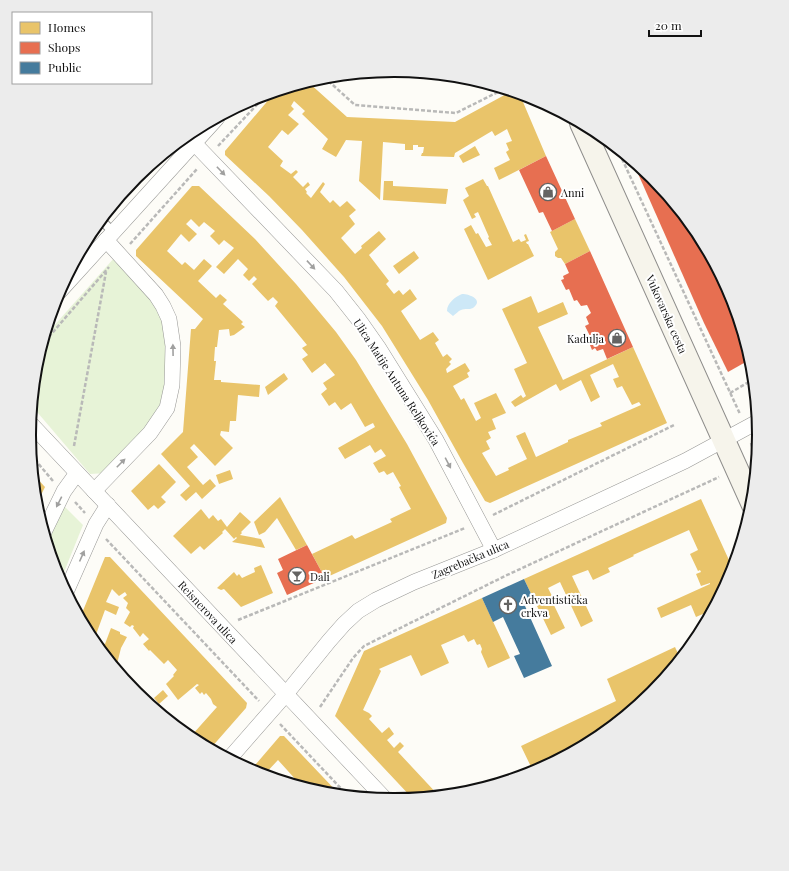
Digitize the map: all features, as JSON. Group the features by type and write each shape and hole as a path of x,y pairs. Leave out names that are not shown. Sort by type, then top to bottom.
{"main road":[{"name":"Vukovarska cesta","path":"585,131 748,494"}],"street":[{"path":"73,276 205,131"},
{"name":"Ulica Matije Antuna Reljkovića","path":"194,143 336,292 359,320 378,347 436,440 494,550"},
{"path":"94,491 150,433 167,408 172,386 173,346 169,319 156,294 121,255 110,236"},
{"name":"Zagrebačka ulica","path":"233,755 344,624 358,611 376,600 414,582 494,550 685,461 753,424"},
{"name":"Reisnerova ulica","path":"36,430 380,793"},
{"path":"47,525 64,491 77,472"},
{"path":"69,585 96,524 108,506"}],"lane":[{"path":"104,225 110,236"}],"path":[{"path":"331,83 355,105 456,113 498,92"},
{"path":"50,337 207,156 257,104"},
{"path":"622,158 730,393 752,423"},
{"path":"74,450 106,272"},
{"path":"730,393 749,381"},
{"path":"480,522 674,425"},
{"path":"319,710 353,658 364,646 505,576 752,461"},
{"path":"234,621 465,528 462,521"},
{"path":"96,524 105,537 344,790"}],"green space":[{"path":"115,257 149,293 163,318 168,351 162,400 150,425 107,473 90,474 37,412 43,366 53,327"},
{"path":"64,506 83,525 63,574 55,551 49,533"}],"water":[{"path":"462,294 475,298 477,302 476,305 472,309 460,310 453,316 447,311 448,305"}],"building: Homes":[{"path":"313,87 347,117 455,122 505,95 522,100 546,156 499,180 494,168 510,160 506,152 509,150 506,143 512,141 507,129 495,136 492,131 455,153 454,157 421,156 424,147 413,145 413,150 405,150 405,144 383,142 380,200 359,181 362,141 346,140 336,157 322,149 328,139 302,114 305,111 294,101 291,106 294,109 288,115 299,124 288,135 282,130 268,147 283,161 280,166 291,174 296,170 298,172 293,177 303,187 308,182 310,185 305,189 307,192 306,193 311,198 323,182 325,184 320,192 330,203 333,200 340,207 347,201 356,210 349,216 355,224 341,238 355,254 362,248 361,246 379,231 386,239 369,255 389,281 386,284 394,294 399,290 403,295 410,289 417,299 401,311 420,340 433,332 439,340 435,343 443,357 447,354 452,359 449,362 451,364 446,369 447,373 465,363 470,371 467,373 469,377 453,386 461,400 464,398 476,421 481,418 474,403 496,393 506,413 492,419 496,429 488,432 491,438 486,441 490,449 482,453 496,476 509,470 508,468 527,459 516,436 525,432 536,457 568,442 568,440 602,426 600,423 641,405 639,402 632,405 622,386 617,388 613,379 619,377 613,364 590,375 600,397 591,402 581,380 560,391 556,384 515,407 511,402 521,395 523,398 526,396 514,369 527,363 502,309 531,296 538,313 563,302 568,314 538,327 563,380 633,347 667,423 490,503 485,501 428,400 382,326 344,277 302,230 269,196 225,155 225,151 269,100"},
{"path":"475,146 480,155 463,163 459,156"},
{"path":"483,179 488,186 513,242 519,239 521,242 526,240 524,235 526,234 529,241 526,242 534,256 488,280 464,229 471,225 476,234 478,233 486,247 492,245 478,212 474,214 476,217 472,219 463,200 469,196 465,188"},
{"path":"384,181 393,181 393,186 448,189 446,204 383,200"},
{"path":"192,186 199,186 255,239 296,284 336,332 356,360 407,444 447,518 446,523 325,578 312,554 352,535 355,539 392,522 390,519 411,509 393,472 387,475 384,471 379,473 373,463 386,456 381,449 375,453 370,445 345,459 338,448 375,427 373,423 365,427 351,403 341,410 335,402 329,406 321,394 327,389 323,383 335,375 325,363 312,373 302,359 308,355 302,348 307,345 275,306 278,302 273,297 268,301 252,284 257,279 254,276 249,281 243,275 248,269 238,259 224,274 216,267 234,248 224,240 219,245 210,236 215,231 204,222 199,227 191,219 186,224 197,234 189,242 181,234 167,251 182,265 185,262 194,270 204,259 212,266 198,281 216,298 220,294 227,300 223,304 243,322 241,324 245,327 234,335 230,336 229,329 219,330 217,347 215,347 214,361 216,361 214,380 221,380 221,382 260,385 259,397 238,395 236,421 230,421 229,432 221,431 220,435 233,448 215,466 194,444 190,448 198,457 187,467 203,485 210,479 216,486 202,499 196,492 186,501 180,495 190,486 161,454 183,432 191,329 195,329 203,319 136,256 136,250"},
{"path":"575,219 590,251 565,264 561,258 555,256 555,252 558,249 550,232"},
{"path":"414,251 419,258 399,274 393,266"},
{"path":"284,373 288,379 268,395 265,387"},
{"path":"159,464 176,482 161,497 166,502 158,509 154,505 148,510 131,491"},
{"path":"230,470 233,479 219,484 216,475"},
{"path":"39,480 45,487 41,495"},
{"path":"280,497 307,545 296,550 277,518 265,532 259,535 254,522"},
{"path":"701,499 730,562 706,612 696,617 691,605 661,618 657,608 710,584 701,586 696,574 701,572 700,570 698,571 690,554 698,550 689,530 608,568 610,572 593,580 588,570 572,576 593,621 581,627 560,582 548,588 552,596 550,597 565,628 551,635 524,579"},
{"path":"201,509 209,519 213,515 218,521 221,519 227,527 240,512 251,522 240,535 261,539 265,548 232,542 237,538 236,537 234,539 225,529 222,532 223,533 204,550 200,546 191,554 173,536"},
{"path":"105,557 110,557 247,703 246,708 213,745 194,733 217,707 213,704 206,693 204,695 202,692 200,694 195,688 199,685 197,684 178,700 166,684 174,676 173,675 177,670 168,660 164,664 150,650 149,651 143,644 149,639 143,633 140,637 133,628 134,626 132,625 130,627 124,623 130,612 126,608 128,603 123,598 127,595 125,592 119,596 112,589 106,602 119,607 116,615 105,610 96,635 82,612"},
{"path":"261,565 273,593 241,607 224,589 221,590 217,588 234,572 237,576 239,574 242,578 255,572 254,568"},
{"path":"482,598 510,658 488,668 481,652 482,649 480,644 477,645 474,639 468,642 464,635 441,645 449,663 421,676 411,655 379,669 381,671 363,710 372,716 369,719 382,733 389,727 394,734 387,740 394,748 400,742 404,746 398,752 435,792 408,793 335,716 364,651"},
{"path":"111,628 127,637 121,648 117,663 102,643 105,644"},
{"path":"675,647 679,655 648,689 613,720 574,746 531,767 521,746 616,701 607,679"},
{"path":"163,690 168,696 159,704 154,698"},
{"path":"280,736 284,736 334,789 296,780 278,760 268,771 254,766"}],"building: Shops":[{"path":"546,156 575,219 552,231 543,212 539,213 519,170"},
{"path":"637,172 664,199 679,217 705,256 726,298 741,343 745,362 728,372 704,323"},
{"path":"590,251 633,347 607,359 603,349 597,351 595,348 592,350 588,340 591,338 585,326 589,324 586,317 591,313 587,305 581,306 577,300 574,301 569,289 566,290 561,280 564,279 563,276 569,273 565,264"},
{"path":"307,545 325,578 287,595 277,573 283,570 278,559"}],"building: Public":[{"path":"524,579 535,602 525,606 552,666 524,678 514,656 520,654 503,617 493,622 482,598"}],"place":[{"name":"Anni","path":"548,192"},
{"name":"Kadulja","path":"617,338"},
{"name":"Dali","path":"297,576"},
{"name":"Adventistička crkva","path":"508,605"}]}
